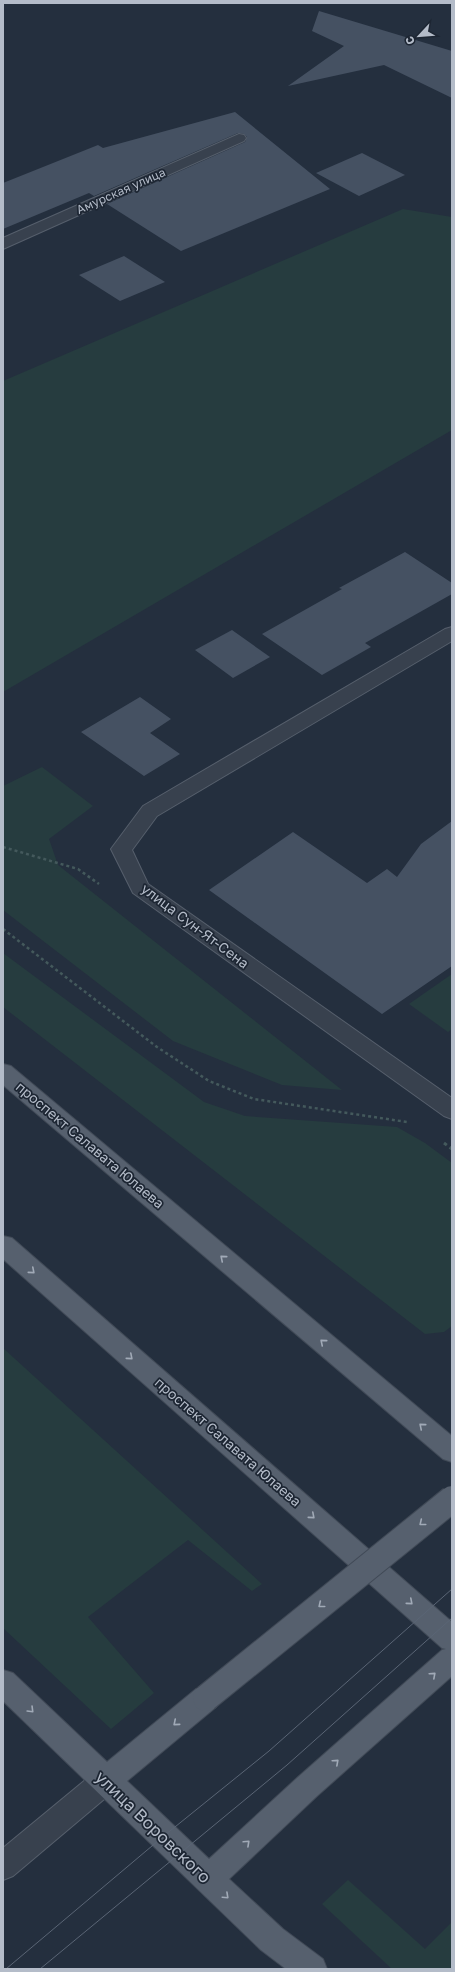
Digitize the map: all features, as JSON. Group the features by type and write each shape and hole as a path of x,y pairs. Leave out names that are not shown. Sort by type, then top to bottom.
{"main road":[{"name":"проспект Салавата Юлаева","path":"3,1072 452,1451"},
{"name":"проспект Салавата Юлаева","path":"3,1245 452,1639"},
{"path":"105,1781 452,1499"},
{"path":"208,1880 307,1788 452,1659"},
{"name":"улица Воровского","path":"3,1682 105,1781 165,1835 208,1880 302,1964"}],"street":[{"name":"Амурская улица","path":"3,244 240,138"},
{"name":"улица Сун-Ят-Сена","path":"452,633 150,811 121,849 140,888 452,1110"},
{"path":"3,1866 105,1781"}],"path":[{"path":"3,929 158,1047 209,1081 254,1098 410,1122"}],"green space":[{"path":"403,209 452,217 452,430 3,692 3,381"},
{"path":"42,767 93,806 49,839 58,865 342,1090 282,1085 173,1041 3,910 3,786"},
{"path":"3,953 204,1102 245,1116 397,1127 425,1143 452,1163 452,1326 444,1332 425,1334 3,1007"},
{"path":"452,974 452,1029 448,1032 409,1004"},
{"path":"3,1348 262,1584 252,1591 188,1540 88,1617 154,1693 111,1729 3,1628"},
{"path":"348,1880 425,1949 452,1922 452,1969 392,1969 322,1904"}],"building":[{"path":"319,11 452,51 452,98 384,65 288,86 344,46 312,31"},
{"path":"235,112 330,189 181,251 107,204 245,142 247,137 244,134 238,133 94,196 89,193 3,229 3,183 98,145 103,148"},
{"path":"362,153 405,175 359,196 316,173"},
{"path":"124,256 165,282 120,301 79,275"},
{"path":"405,552 452,583 452,594 365,643 371,647 322,675 262,634 342,589 339,588"},
{"path":"232,630 270,657 233,678 195,650"},
{"path":"140,697 171,719 150,733 180,754 144,776 81,732"},
{"path":"452,821 452,966 382,1014 209,890 293,832 367,883 387,869 397,877 421,844"}],"tram line":[{"path":"6,1969 165,1835 269,1751 452,1589"},
{"path":"40,1969 287,1765 452,1618"}]}
